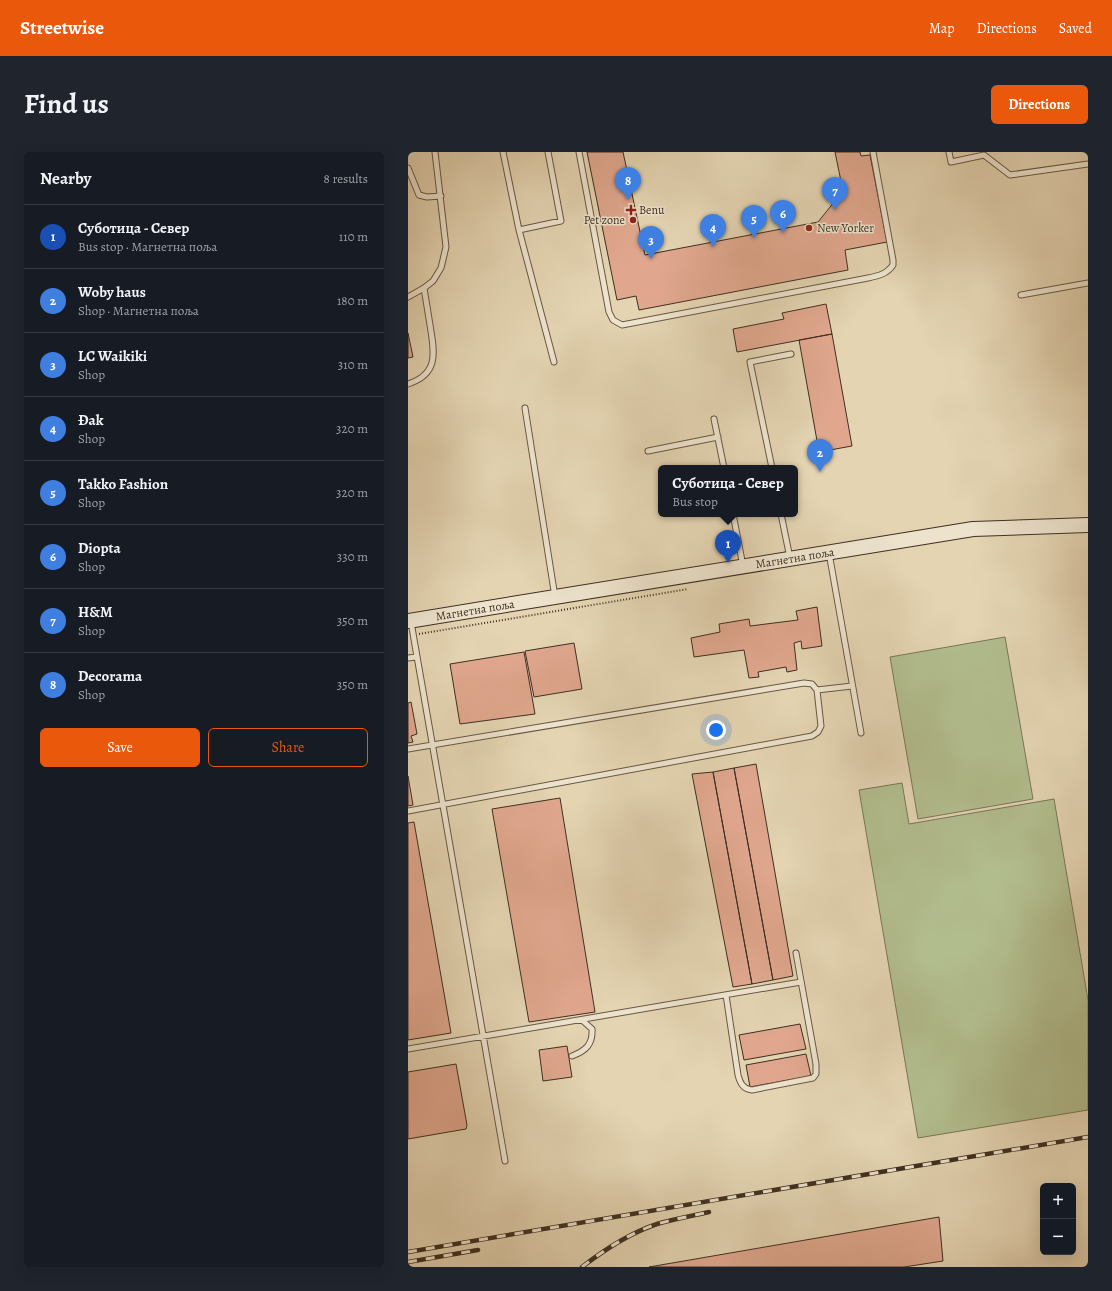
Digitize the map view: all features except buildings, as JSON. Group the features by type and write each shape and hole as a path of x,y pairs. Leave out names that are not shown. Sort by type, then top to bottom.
{"street":[{"name":"Магнетна поља","path":"409,621 973,529 1088,525"}],"lane":[{"path":"408,296 424,288 433,281 441,268 446,247 435,152"},
{"path":"503,152 519,230 554,362"},
{"path":"519,230 561,221 548,152"},
{"path":"579,152 609,312 613,320 622,325 868,278 887,272 893,265 893,260 872,152"},
{"path":"949,152 951,162 984,155 1010,175 1088,164"},
{"path":"408,168 419,195 427,197 440,196"},
{"path":"1021,295 1088,283"},
{"path":"408,384 421,378 428,371 434,356 424,288"},
{"path":"771,465 750,362 791,354"},
{"path":"525,408 555,597"},
{"path":"714,419 723,465"},
{"path":"648,451 718,437"},
{"path":"734,517 743,567"},
{"path":"782,517 790,559"},
{"path":"829,553 861,733"},
{"path":"409,621 413,635 505,1161"},
{"path":"408,658 416,656"},
{"path":"408,750 804,683 812,684 817,690 821,726 818,732 812,736 408,811"},
{"path":"817,690 852,686"},
{"path":"726,995 738,1075 744,1087 752,1090 813,1078 816,1074 816,1064 796,953"},
{"path":"408,1049 801,982"},
{"path":"572,1056 583,1052 588,1047 592,1039 592,1029 582,1020"}],"path":[{"path":"413,635 688,589"}],"green space":[{"path":"1005,637 1033,799 918,819 890,657"},
{"path":"902,783 909,824 1054,799 1088,1000 1088,1110 918,1138 859,790"}],"railway":[{"path":"408,1252 1088,1137"},
{"path":"582,1267 599,1254 637,1232 663,1222 709,1212"},
{"path":"408,1262 478,1250"}],"place":[{"name":"Decorama","path":"628,200"},
{"name":"Benu","path":"631,210"},
{"name":"H&M","path":"835,210"},
{"name":"Pet zone","path":"633,220"},
{"name":"New Yorker","path":"809,228"},
{"name":"Diopta","path":"783,233"},
{"name":"Takko Fashion","path":"754,238"},
{"name":"Đak","path":"713,247"},
{"name":"LC Waikiki","path":"651,259"},
{"name":"Woby haus","path":"820,472"},
{"name":"Суботица - Север","path":"728,563"}]}
